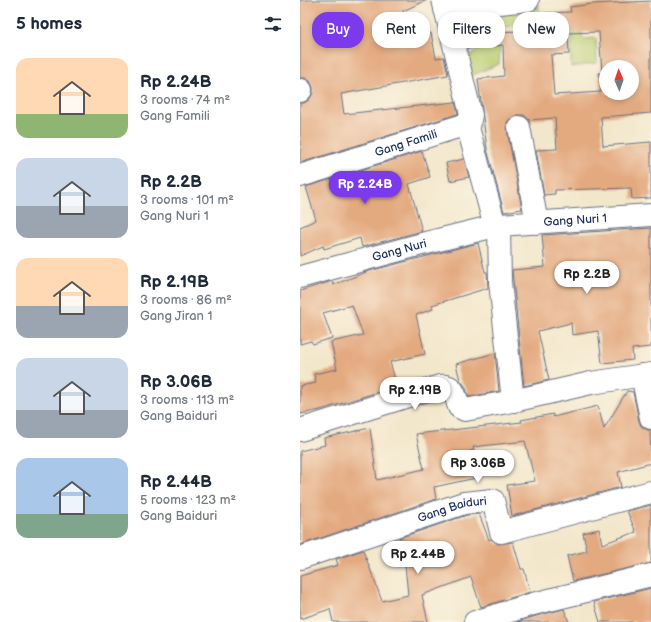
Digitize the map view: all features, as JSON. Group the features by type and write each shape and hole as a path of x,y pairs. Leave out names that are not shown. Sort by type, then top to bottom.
{"street":[{"path":"513,401 500,282 497,226 467,124 471,115 444,4 528,0"},
{"name":"Gang Famili","path":"300,176 467,124"},
{"path":"519,127 537,223"},
{"name":"Gang Nuri 1","path":"497,226 651,215"},
{"name":"Gang Nuri","path":"300,278 422,244 497,226"},
{"path":"300,430 440,386 448,386 452,388 459,407 463,410 513,401 591,383 646,374 651,418"},
{"name":"Gang Baiduri","path":"300,558 464,503 493,500 500,532 651,492"},
{"path":"476,622 533,604 651,575"}],"green space":[{"path":"539,4 539,12 513,12 513,26 505,27 505,12 475,12"},
{"path":"571,18 579,18 583,39 596,38 597,63 571,67"},
{"path":"480,48 500,48 499,64 470,76 466,59"}],"building":[{"path":"300,0 427,0 403,12 372,12 372,48 430,48 431,33 436,58 444,57 448,75 341,94 344,114 455,102 458,114 300,163 300,103 304,103 309,100 313,93 313,87 310,81 305,78 300,78"},
{"path":"651,1 651,113 601,117 603,146 651,142 651,198 632,199 631,188 555,190 555,194 544,195 536,150 557,149 555,118 529,120 524,115 517,115 507,122 507,129 522,209 504,212 487,149 478,79 504,76 503,48 505,48 505,31 513,31 513,48 569,48 569,54 551,55 554,95 599,92 599,100 639,100 639,60 601,60 599,32 569,33 570,7 592,4"},
{"path":"422,151 430,177 409,184 422,231 362,247 360,238 324,249 323,246 300,256 300,227 316,220 306,187"},
{"path":"464,159 469,177 450,181 446,163"},
{"path":"651,228 651,347 632,349 633,360 602,363 598,331 572,335 571,323 538,331 549,380 524,386 512,270 545,267 542,235"},
{"path":"478,243 485,272 487,272 488,288 432,305 433,309 416,315 425,354 390,362 397,386 320,410 300,414 300,386 316,383 314,374 337,369 331,342 363,335 352,305 323,313 332,338 313,344 311,341 300,344 300,291 332,281 333,285 369,271"},
{"path":"495,353 499,391 469,397 465,386 460,380 456,364"},
{"path":"627,391 633,392 641,426 647,430 650,430 651,463 618,472 621,487 512,516 507,485 535,481 525,441 473,447 474,450 470,451 476,478 434,487 436,499 300,545 300,451 325,445 324,438 370,428 377,480 424,469 416,434 522,422 521,420 553,414 553,417 598,406 604,429"},
{"path":"651,505 651,563 573,581 567,556 587,551 583,533 599,529 602,544 636,532 627,511"},
{"path":"479,514 489,540 491,539 498,544 513,542 521,569 524,569 530,592 481,607 471,577 422,595 428,622 333,622 330,609 300,619 300,576 338,565 336,559 363,550 382,601 408,595 404,555 399,538 467,515"},
{"path":"651,588 651,622 600,622 594,602"},
{"path":"564,609 569,622 517,622 536,616"}]}
